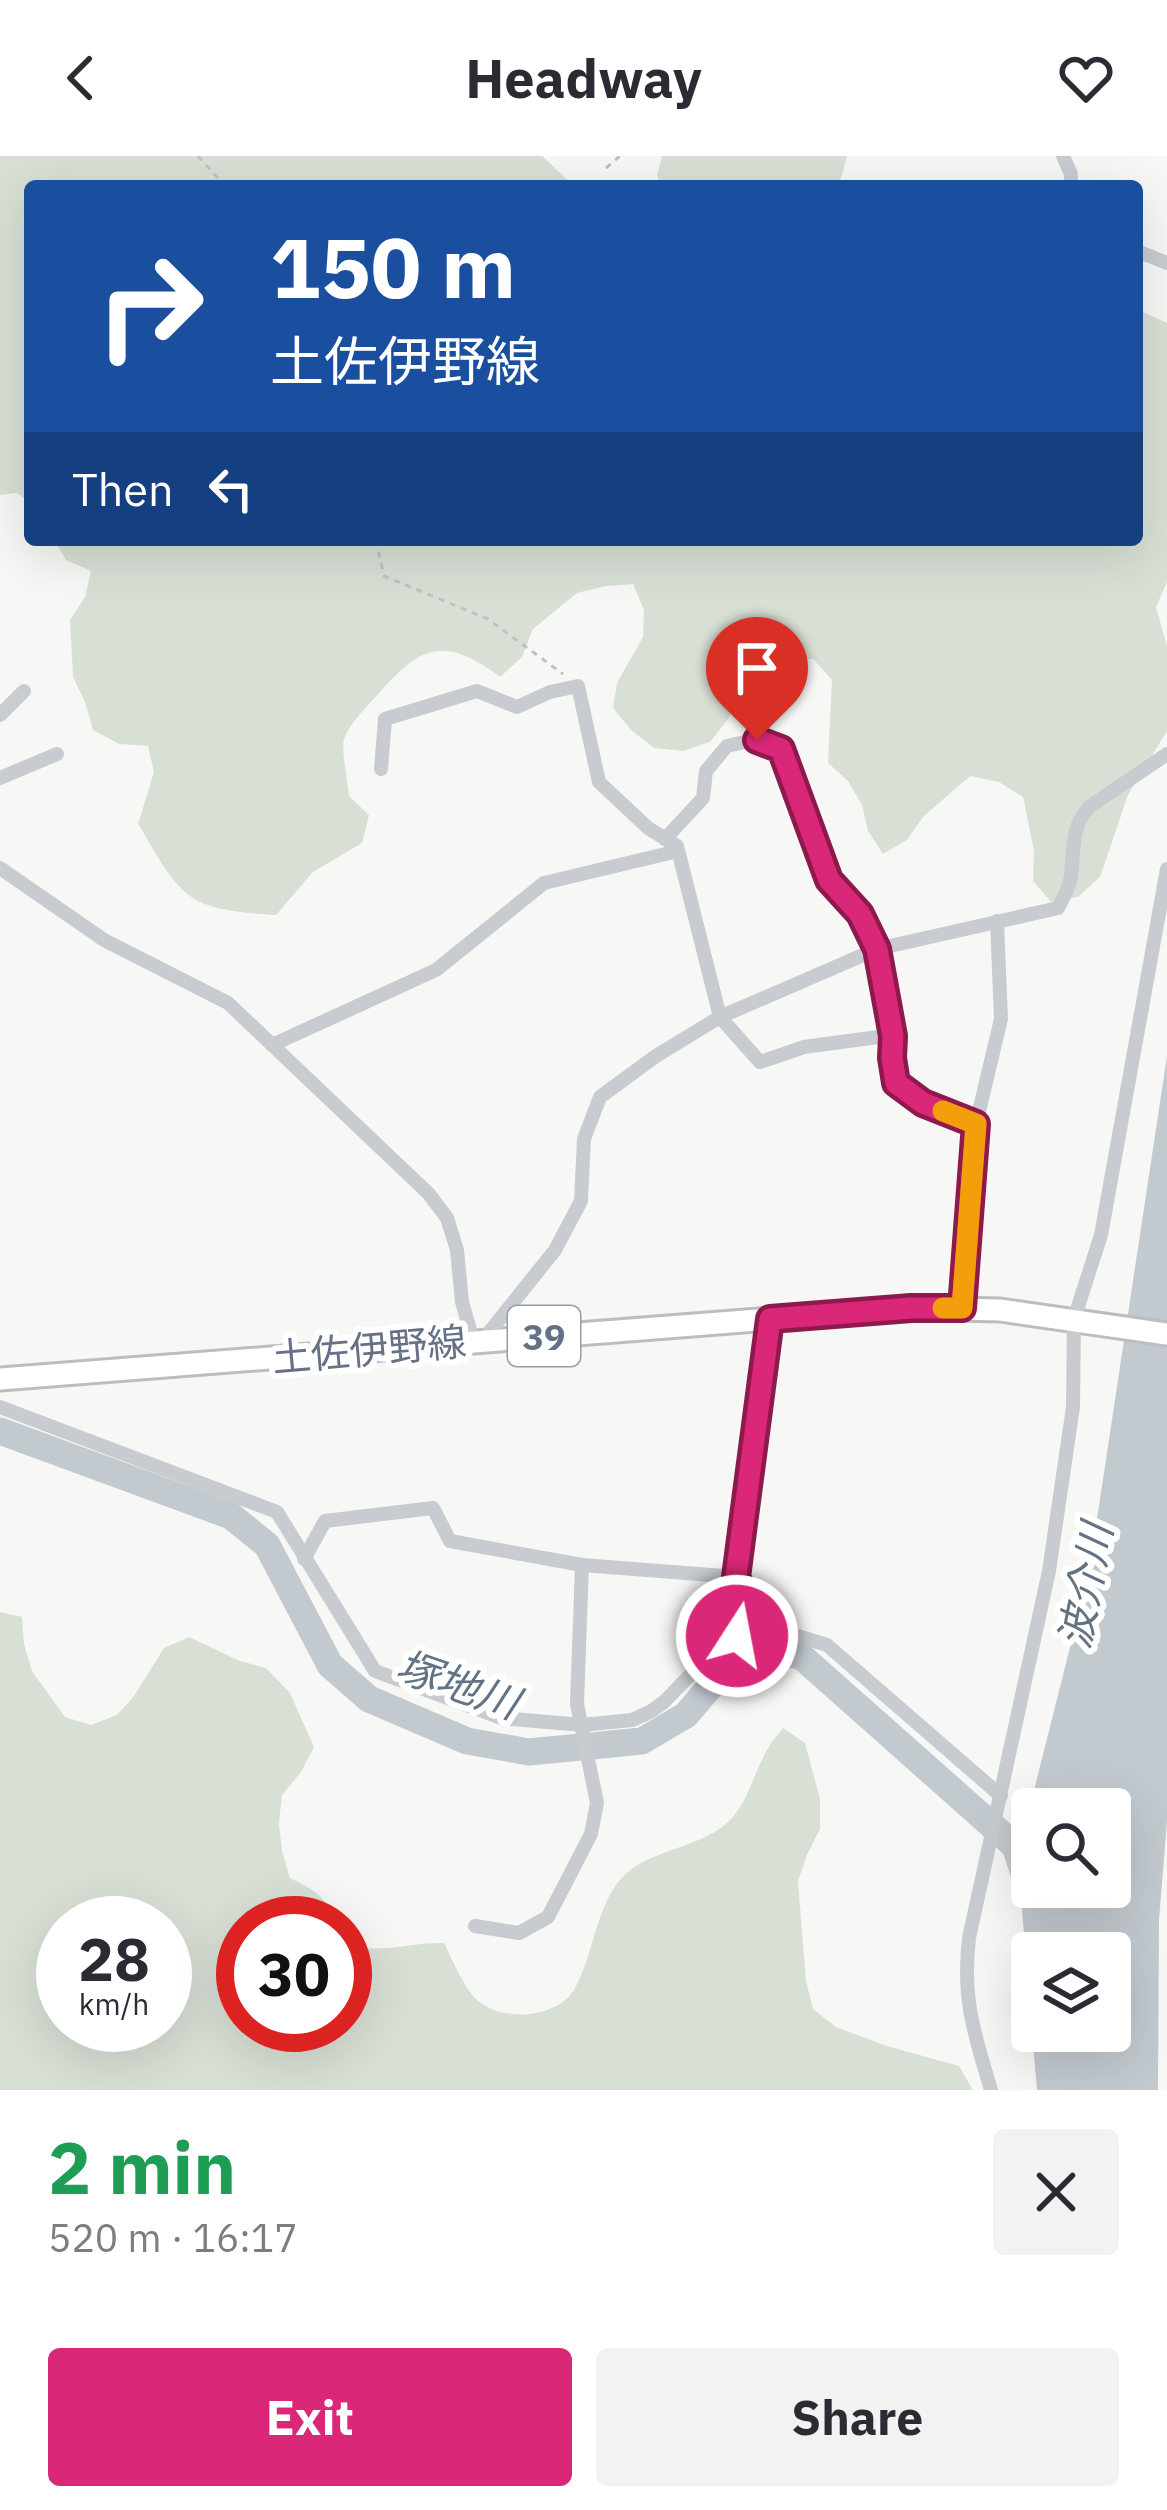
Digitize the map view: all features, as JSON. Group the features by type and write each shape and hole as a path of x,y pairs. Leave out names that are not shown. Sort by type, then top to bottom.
{"main road":[{"name":"土佐伊野線","path":"0,1379 911,1308 1082,1320 1167,1334"}],"street":[{"path":"381,769 385,719 477,691 517,707 578,686 599,782 648,828 677,846 720,1017 760,1062 804,1047 893,1036"},
{"path":"0,715 25,691"},
{"path":"665,839 704,798 706,771 728,746 757,740 781,749 829,880 860,914 877,949 893,1036 896,1083 923,1103 976,1124"},
{"path":"0,778 57,754"},
{"path":"0,868 104,940 228,1003 429,1194 447,1218 457,1250 462,1302 478,1340 555,1250 581,1201 584,1139 600,1097 720,1017 877,949 1058,908 1070,886 1073,837 1080,817 1167,754"},
{"path":"272,1045 436,970 544,883 678,851"},
{"path":"991,2090 970,2020 966,1965 1053,1547 1082,1320 1167,868"},
{"path":"962,1308 976,1124 1001,1019 997,921"},
{"path":"760,1629 736,1577 770,1319"},
{"path":"0,1407 277,1512 375,1671 501,1718 582,1725 632,1720 650,1712 720,1644 760,1629 791,1634 827,1645 999,1801"},
{"path":"304,1559 325,1521 433,1508 450,1541 582,1564 736,1577"},
{"path":"476,1926 519,1933 548,1917 596,1818 578,1704 582,1564"}],"path":[{"path":"198,156 220,180"},
{"path":"606,168 620,156"},
{"path":"377,546 383,576 488,619 578,686"}],"shaded area":[{"path":"0,156 542,156 568,180 24,180 24,498 17,493 0,495"},
{"path":"662,156 847,156 840,180 658,180"},
{"path":"1143,312 1167,323 1167,582 1156,607 1167,646 1167,731 1128,795 1100,877 1078,897 1051,902 1033,881 1034,851 1023,797 999,782 970,776 923,817 907,840 883,854 848,781 828,763 832,680 813,659 783,658 759,673 740,693 710,742 683,751 654,748 613,708 617,683 643,637 644,610 633,584 577,593 533,629 522,657 500,677 449,651 435,651 408,664 355,720 344,739 349,796 369,815 362,843 313,872 276,915 209,905 174,881 138,824 154,772 148,746 119,744 93,730 73,677 70,620 85,597 91,571 66,560 58,546 1143,546"},
{"path":"1167,1056 1167,1821 1159,1920 1158,2090 1037,2090 1034,2052 1131,2052 1131,1932 1024,1932 1021,1908 1131,1908 1131,1788 1035,1788 1089,1572"},
{"path":"0,1612 22,1617 32,1671 65,1717 91,1725 117,1715 164,1648 189,1637 266,1668 290,1693 314,1747 282,1795 282,1851 290,1878 319,1896 216,1896 216,2052 372,2052 372,1948 444,1943 467,1988 487,2007 528,2014 556,2006 575,1988 616,1885 639,1864 727,1823 783,1728 805,1743 820,1799 820,1829 798,1881 806,1981 813,2009 836,2027 959,2066 973,2090 0,2090"},
{"path":"1011,1845 1011,1877 1003,1853"}],"waterway":[{"name":"塚地川","path":"0,1431 231,1516 267,1545 330,1665 369,1699 467,1741 529,1752 642,1741 686,1715 721,1674 744,1656 779,1650 802,1657 1011,1842"}],"slow traffic":[{"path":"943,1111 976,1124 962,1308 943,1308"}],"route":[{"path":"737,1636 760,1629 736,1577 770,1319 962,1308 976,1124 923,1103 896,1083 888,1000 877,949 860,914 829,880 781,749 757,740"}],"water label":[{"name":"波介川","path":"1085,1586"}]}
